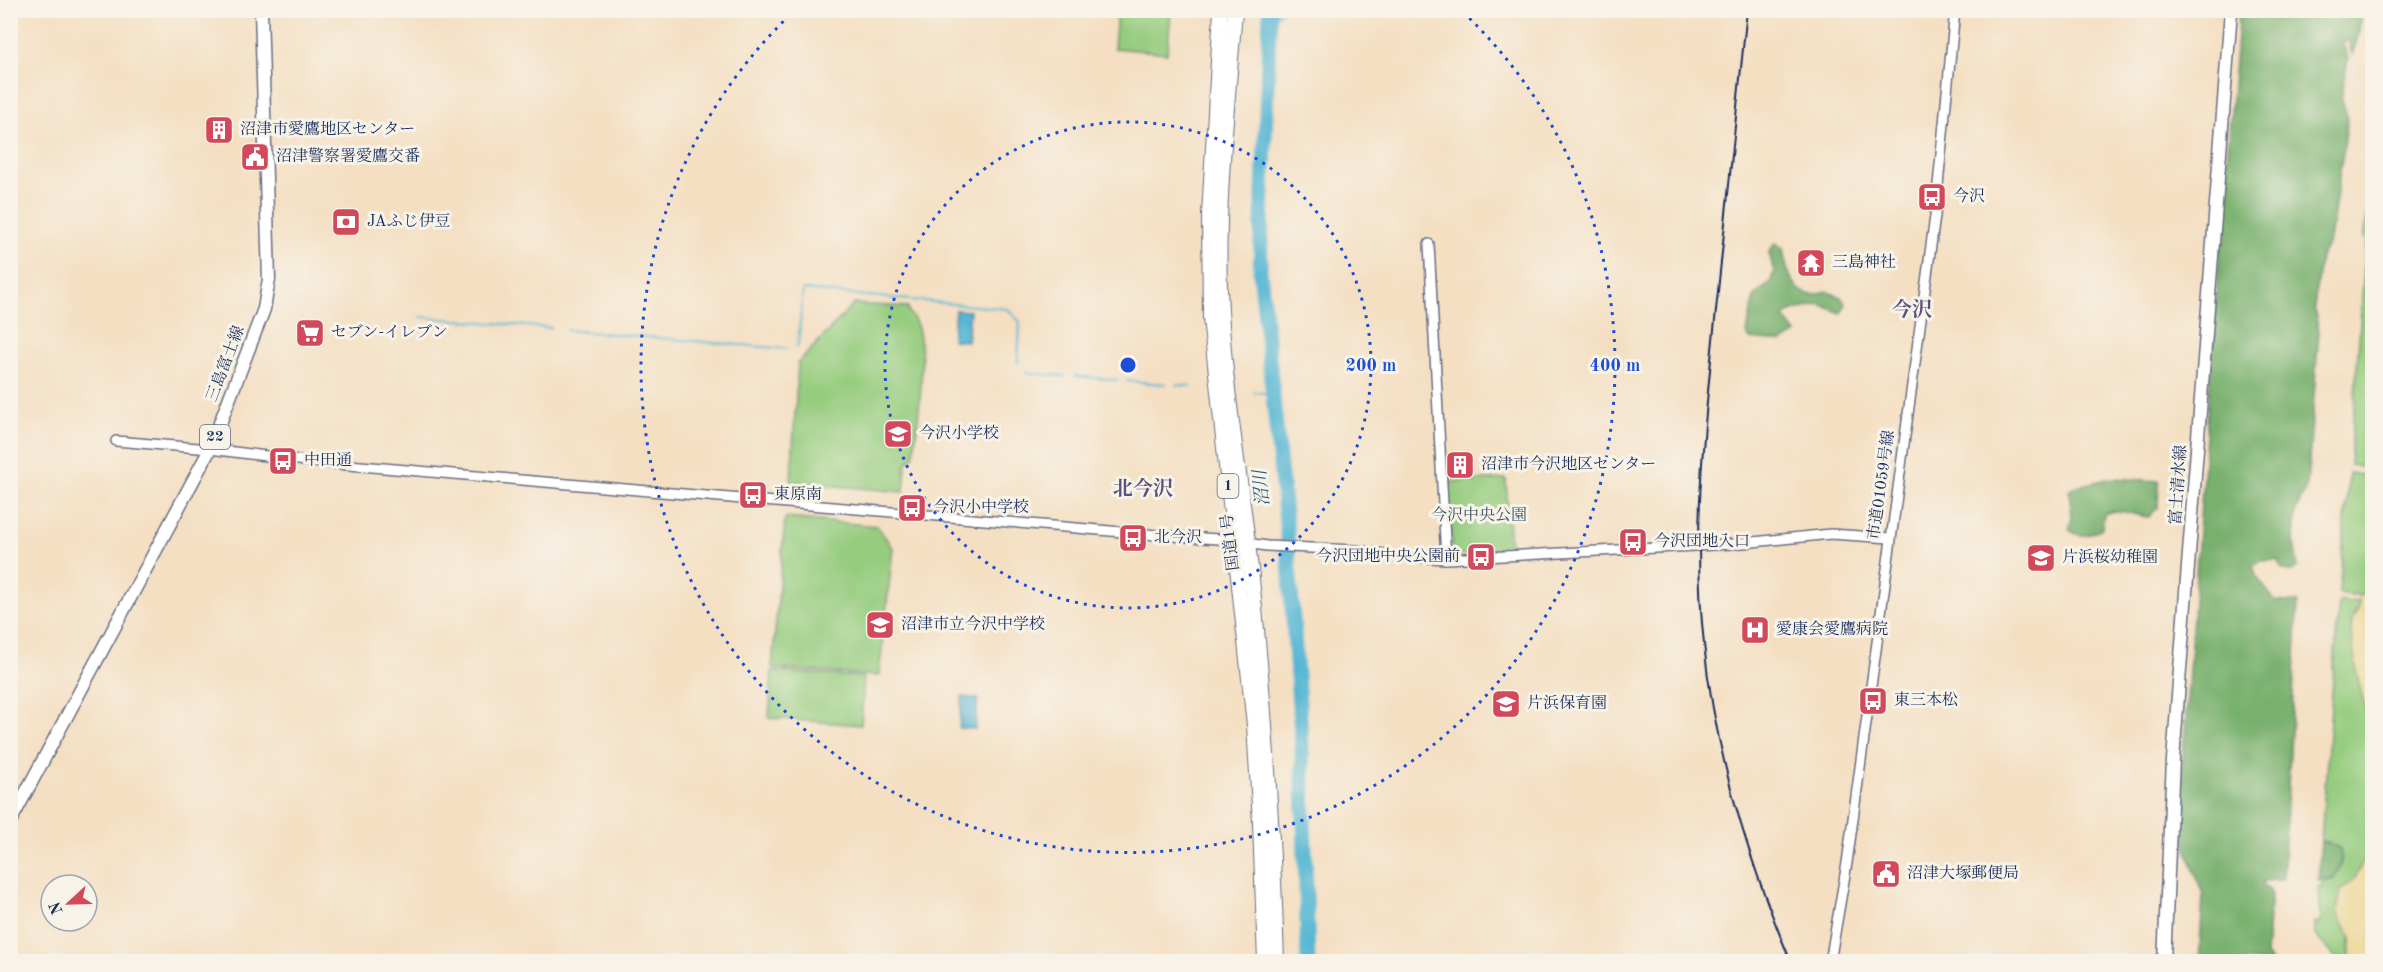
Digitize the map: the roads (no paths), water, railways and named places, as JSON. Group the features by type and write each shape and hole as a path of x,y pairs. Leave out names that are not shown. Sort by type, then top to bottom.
{"highway":[{"name":"国道1号","path":"1221,10 1212,155 1209,287 1215,374 1241,543 1270,788 1277,962"},
{"name":"国道1号","path":"1235,10 1220,226 1220,287 1255,746 1265,962"}],"main road":[{"name":"三島富士線","path":"10,822 210,449 264,309 269,279 261,10"},
{"name":"富士清水線","path":"2164,962 2173,760 2231,10"}],"street":[{"name":"市道01059号線","path":"1830,962 1847,863 1935,216 1955,10"},
{"path":"1429,244 1446,559"},
{"path":"116,441 210,449 314,462 1157,536 1218,539 1272,546 1354,550 1446,559 1733,544 1831,534 1890,538"}],"water":[{"path":"955,310 970,311 967,341 952,340"},
{"path":"962,697 978,699 975,729 959,728"}],"waterway":[{"name":"沼川","path":"1270,10 1260,270 1287,533 1302,747 1308,962"},
{"path":"1269,19 1284,10"},
{"path":"796,346 798,345 803,290 1008,309 1020,322 1018,363"},
{"path":"421,317 551,328"},
{"path":"566,330 787,349"},
{"path":"1026,373 1065,376"},
{"path":"1075,376 1117,380"},
{"path":"1127,381 1165,384"},
{"path":"1176,385 1192,386"},
{"path":"1254,392 1272,394"}],"railway":[{"path":"1747,10 1704,441 1699,562 1709,685 1725,766 1747,846 1791,962"}],"place":[{"name":"沼津市愛鷹地区センター","path":"219,130"},
{"name":"沼津警察署愛鷹交番","path":"255,157"},
{"name":"今沢","path":"1932,197"},
{"name":"JAふじ伊豆","path":"346,222"},
{"name":"三島神社","path":"1811,263"},
{"name":"セブン-イレブン","path":"310,333"},
{"name":"今沢小学校","path":"898,434"},
{"name":"中田通","path":"283,461"},
{"name":"沼津市今沢地区センター","path":"1460,465"},
{"name":"東原南","path":"753,495"},
{"name":"今沢小中学校","path":"912,508"},
{"name":"北今沢","path":"1133,538"},
{"name":"今沢団地入口","path":"1633,542"},
{"name":"今沢団地中央公園前","path":"1481,557"},
{"name":"片浜桜幼稚園","path":"2041,558"},
{"name":"沼津市立今沢中学校","path":"880,625"},
{"name":"愛康会愛鷹病院","path":"1755,630"},
{"name":"東三本松","path":"1873,701"},
{"name":"片浜保育園","path":"1506,704"},
{"name":"沼津大塚郵便局","path":"1886,874"}],"district":[{"name":"今沢","path":"1912,311"},
{"name":"北今沢","path":"1143,490"}],"park label":[{"name":"今沢中央公園","path":"1479,516"}]}
